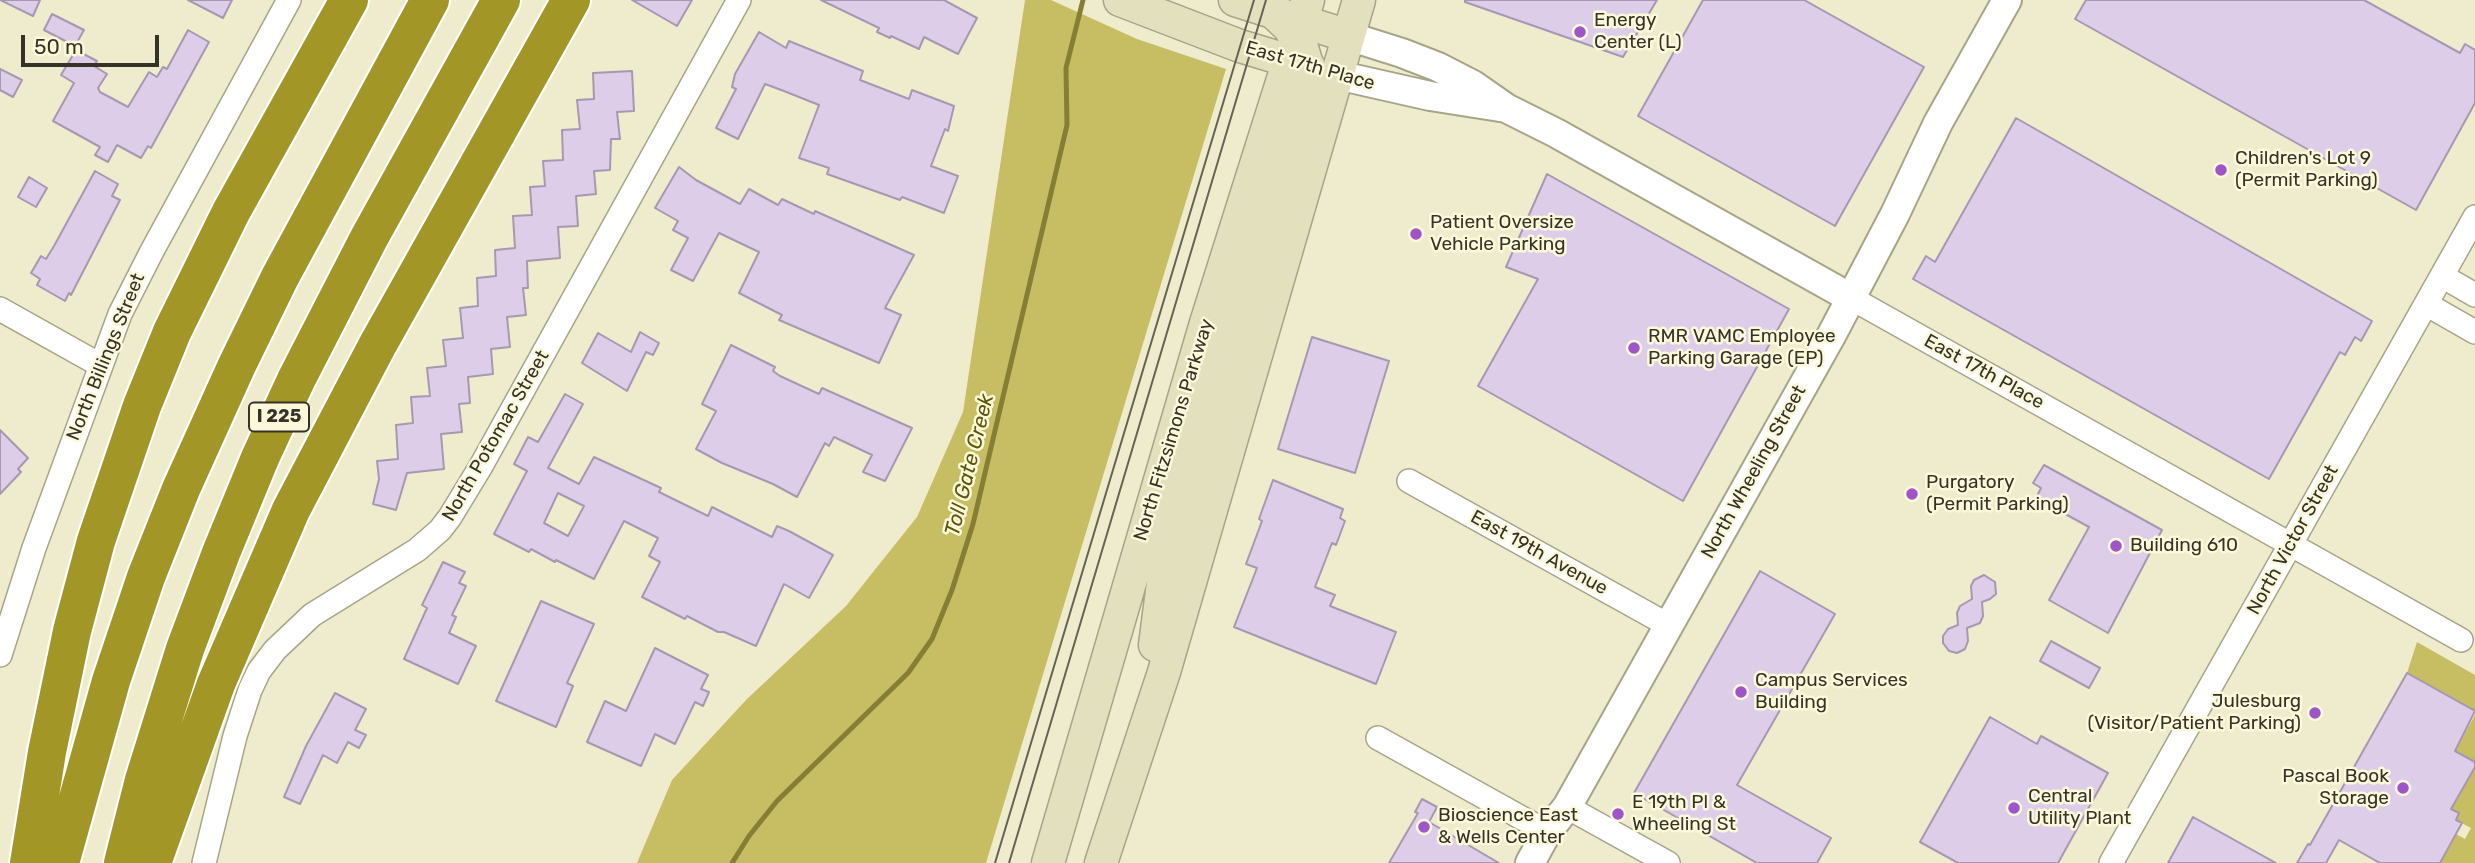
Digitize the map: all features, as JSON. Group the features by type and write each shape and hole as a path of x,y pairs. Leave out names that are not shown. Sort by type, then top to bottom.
{"highway":[{"path":"29,863 54,716 72,631 96,541 137,419 173,332 226,222 349,0"},
{"name":"I 225","path":"60,863 111,681 146,578 181,489 274,288 430,0"},
{"name":"I 225","path":"123,863 144,780 173,684 255,470 296,380 337,300 426,132 501,0"},
{"path":"152,863 216,684 291,510 377,346 571,0"}],"main road":[{"name":"East 17th Place","path":"1120,0 1200,32 1348,36"},
{"name":"East 17th Place","path":"1235,0 1296,33 1337,75"},
{"path":"1101,863 1143,736 1359,0"},
{"path":"1143,736 1163,582 1171,543 1304,88 1296,33"},
{"name":"North Fitzsimons Parkway","path":"1048,863 1198,349 1296,33"}],"street":[{"name":"North Billings Street","path":"0,655 34,548 120,314 289,0"},
{"name":"North Potomac Street","path":"204,863 234,736 259,671 275,650 312,615 417,550 440,530 450,517 501,431 739,0"},
{"name":"North Wheeling Street","path":"1530,863 1547,832 1567,807 1851,298 1944,112 2007,0"},
{"name":"East 17th Place","path":"1348,36 1438,67 1473,85 1506,108 1565,138 2460,640"},
{"name":"East 17th Place","path":"1337,75 1430,96 1506,108"},
{"name":"North Victor Street","path":"2111,863 2475,217"},
{"path":"2442,276 2475,295"},
{"path":"2426,304 2475,332"},
{"path":"0,309 100,365"},
{"name":"East 19th Avenue","path":"1409,481 1668,625"},
{"path":"1378,738 1547,832"},
{"path":"1567,807 1668,863"}],"shaded area":[{"path":"1025,0 1051,0 1137,39 1226,69 986,863 637,863 672,780 747,699 846,606 917,517 963,412"},
{"path":"2417,642 2475,675 2475,711 2407,673"},
{"path":"2475,715 2475,762 2455,751"},
{"path":"2475,767 2475,863 2440,863 2456,834 2465,839 2471,828 2456,820 2459,813 2451,809"}],"building":[{"path":"0,0 40,0 33,16"},
{"path":"188,0 232,0 223,18"},
{"path":"632,0 692,0 677,26"},
{"path":"821,0 944,0 977,18 958,54 924,37 919,49 891,36 890,38 877,32 879,28"},
{"name":"Energy Center (L)","path":"1465,0 1657,0 1623,57"},
{"path":"1703,0 1804,0 1924,67 1835,226 1638,116"},
{"path":"2086,0 2364,0 2460,53 2465,44 2475,50 2475,103 2416,210 2075,19"},
{"path":"52,14 84,30 75,46 44,30"},
{"path":"188,30 209,42 151,148 148,146 141,158 117,145 108,162 95,155 100,147 53,121 74,83 61,75 76,50 97,61 94,66 107,74 98,88 100,92 128,107 149,72 157,77 163,67 167,69"},
{"path":"759,32 786,48 789,41 863,71 860,80 909,99 912,90 954,106 948,131 945,129 931,166 958,176 944,213 827,174 829,168 799,158 819,105 784,91 765,84 738,139 716,128 736,89 732,87 735,74"},
{"path":"0,69 22,80 13,97 0,90"},
{"path":"632,71 634,111 617,112 620,139 611,139 610,170 594,171 596,194 576,196 578,226 558,227 560,258 527,261 528,288 523,288 526,315 507,317 510,347 491,349 493,374 468,377 470,403 459,404 462,432 441,434 444,469 407,473 396,510 373,504 379,479 377,461 398,459 396,425 413,423 411,397 430,396 427,368 446,366 443,340 463,338 460,308 478,306 477,278 496,276 495,250 515,248 513,216 532,215 530,187 545,186 543,161 563,160 562,130 580,129 577,100 594,99 593,73"},
{"path":"2016,118 2372,321 2361,341 2355,337 2345,355 2340,352 2269,479 1913,279 1926,256 1935,262"},
{"path":"679,167 696,180 740,204 749,189 778,205 782,199 814,214 815,211 914,255 885,308 901,315 879,363 779,320 782,315 739,293 759,252 719,233 693,281 671,270 688,238 673,230 678,221 655,208"},
{"path":"95,171 118,184 112,196 120,200 71,295 69,293 65,301 37,285 40,279 31,273 41,256 46,259"},
{"name":"RMR VAMC Employee Parking Garage (EP)","path":"1547,174 1789,309 1683,501 1478,386 1538,279 1506,267"},
{"path":"29,177 47,188 36,207 18,197"},
{"path":"640,332 659,343 653,355 646,352 627,391 582,363 598,333 631,352"},
{"path":"1312,337 1389,361 1355,473 1278,449"},
{"path":"731,345 775,367 773,371 780,376 819,394 822,388 912,428 885,481 863,472 872,455 834,437 829,446 825,443 797,497 696,449 716,411 702,404"},
{"path":"565,394 583,404 548,468 579,484 594,457 661,488 659,492 708,516 712,507 772,537 777,526 833,555 809,598 784,584 756,646 718,632 642,597 660,562 649,556 658,538 624,521 594,579 494,534 527,471 514,464 528,437 538,442","holes":["558,493 584,506 568,536 544,523"]},
{"path":"0,430 28,458 18,469 21,472 0,494"},
{"name":"Building 610","path":"2044,465 2162,530 2108,633 2049,600 2089,527 2036,498 2041,488 2033,483"},
{"path":"1273,480 1343,509 1340,518 1345,521 1336,545 1332,543 1315,587 1335,595 1330,606 1396,632 1376,684 1234,627 1257,568 1246,564"},
{"path":"443,562 465,572 459,583 466,586 452,615 456,617 449,633 476,646 458,684 404,659 427,608 422,605"},
{"name":"Campus Services Building","path":"1760,571 1835,614 1737,785 1831,838 1817,863 1757,863 1634,793"},
{"path":"1984,575 1995,582 1996,594 1982,602 1983,616 1980,623 1967,628 1968,641 1965,649 1957,653 1949,651 1943,643 1943,636 1948,629 1958,625 1957,613 1960,606 1972,599 1971,586 1974,580"},
{"path":"541,601 594,624 567,683 573,686 556,727 496,701"},
{"path":"2051,641 2100,668 2089,688 2040,661"},
{"path":"655,648 708,675 701,689 709,692 703,706 695,702 675,744 655,734 641,766 587,742 605,701 626,711"},
{"name":"Pascal Book Storage","path":"2407,673 2475,711 2455,751 2475,762 2475,767 2451,809 2459,813 2456,820 2462,823 2440,863 2380,863 2339,840 2326,863 2297,863 2308,844 2310,845"},
{"path":"335,693 366,709 355,730 366,735 359,748 348,742 337,763 323,755 300,804 284,797 306,746"},
{"name":"Central Utility Plant","path":"1990,717 2037,744 2041,736 2108,773 2058,863 1958,863 1920,842"},
{"name":"Bioscience East & Wells Center","path":"1422,799 1437,807 1429,822 1499,863 1389,863 1418,813 1415,812"},
{"path":"2193,817 2276,863 2168,863"}],"waterway":[{"name":"Toll Gate Creek","path":"732,863 749,836 777,801 908,673 932,639 952,590 973,524 1067,125 1066,68 1083,0"}],"tram line":[{"path":"995,863 1254,0"},
{"path":"1009,863 1266,0"}],"place":[{"name":"Energy Center (L)","path":"1580,32"},
{"name":"Children's Lot 9 (Permit Parking)","path":"2221,170"},
{"name":"Patient Oversize Vehicle Parking","path":"1416,234"},
{"name":"RMR VAMC Employee Parking Garage (EP)","path":"1634,348"},
{"name":"Purgatory (Permit Parking)","path":"1912,494"},
{"name":"Building 610","path":"2116,546"},
{"name":"Campus Services Building","path":"1741,692"},
{"name":"Julesburg (Visitor/Patient Parking)","path":"2315,713"},
{"name":"Pascal Book Storage","path":"2403,788"},
{"name":"Central Utility Plant","path":"2014,808"},
{"name":"E 19th Pl & Wheeling St","path":"1618,814"},
{"name":"Bioscience East & Wells Center","path":"1424,827"}]}
